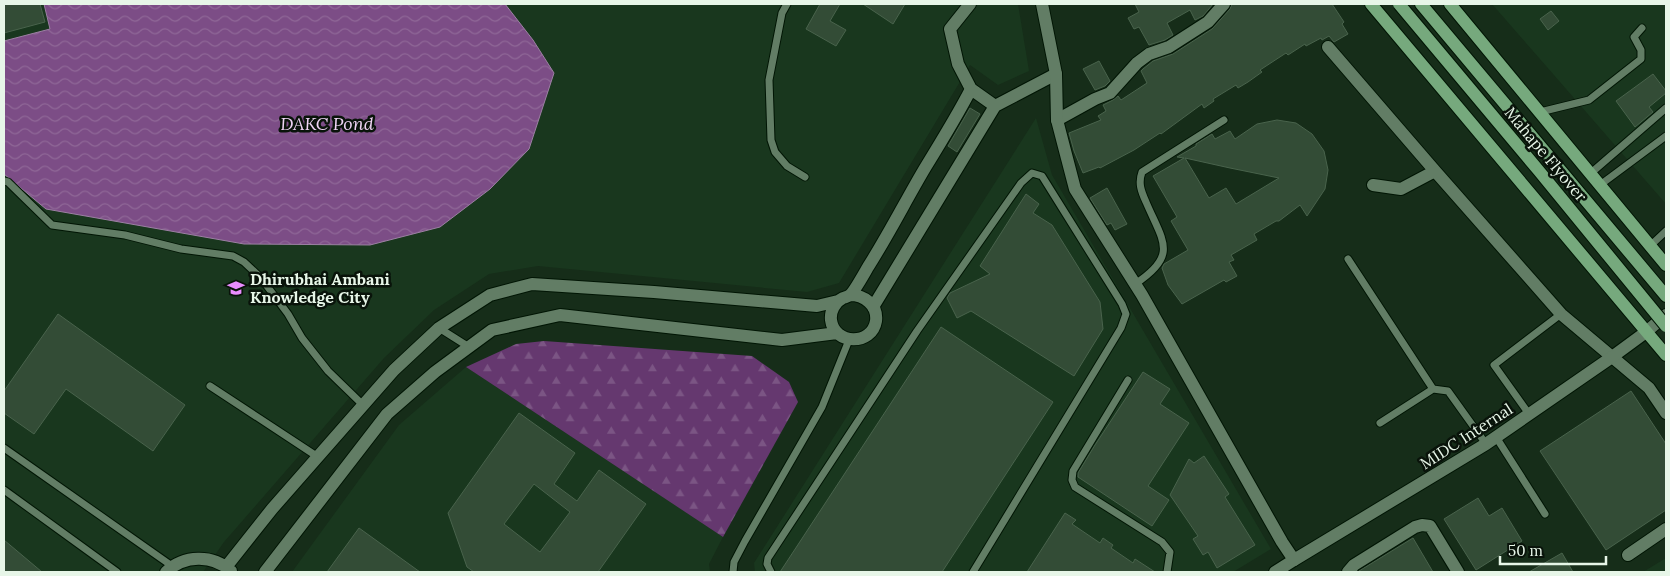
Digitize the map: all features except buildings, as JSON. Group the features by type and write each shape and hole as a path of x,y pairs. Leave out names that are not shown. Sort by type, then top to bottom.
{"main road":[{"path":"1371,4 1666,356"},
{"name":"Mahape Flyover","path":"1399,4 1666,326"},
{"name":"Mahape Flyover","path":"1421,4 1666,296"},
{"path":"1450,4 1666,265"}],"street":[{"path":"970,4 950,29 958,64 972,89 995,106"},
{"path":"1042,4 1056,74 1057,120 1075,189 1134,284 1294,560"},
{"path":"1057,120 1110,93 1137,63 1148,54 1169,47 1208,22 1224,4"},
{"path":"1328,47 1561,314 1649,388 1666,413"},
{"path":"873,307 995,106 1056,74"},
{"path":"169,569 185,560 199,558 213,560 229,569 272,509 394,370 439,328 490,295 532,284 817,306 838,301 850,295 877,254 920,176 972,89"},
{"path":"1373,185 1401,189 1435,171"},
{"path":"838,301 834,307 831,320 837,333 849,340 863,338 874,328 876,314 873,307 863,297 850,295"},
{"path":"265,572 387,414 435,372 492,330 560,315 782,340 837,333"},
{"name":"MIDC Internal","path":"1275,572 1491,440 1612,357 1666,315"},
{"path":"1348,572 1354,565 1415,527 1422,525 1430,526 1458,572"},
{"path":"1628,555 1666,529"}],"lane":[{"path":"787,4 782,13 769,80 771,140 776,152 787,166 806,177"},
{"path":"1540,112 1589,100 1640,59 1641,50 1634,37 1642,28"},
{"path":"1590,173 1666,108"},
{"path":"1134,284 1146,277 1160,263 1164,255 1164,245 1141,192 1139,180 1142,172 1224,120"},
{"path":"1600,185 1666,136"},
{"path":"771,572 767,564 768,558 906,347 1021,184 1032,173 1042,176 1122,304 1126,314 1121,328 973,572"},
{"path":"4,181 8,182 52,225 125,235 181,249 233,256 244,262 261,278 288,314 302,338 328,371 363,405"},
{"path":"1650,246 1666,231"},
{"path":"1348,259 1433,389"},
{"path":"1529,414 1494,365 1561,314"},
{"path":"439,328 469,346"},
{"path":"733,572 734,562 745,541 822,407 849,340"},
{"path":"1128,380 1073,471 1072,480 1075,487 1162,542 1170,552 1167,572"},
{"path":"210,386 318,457"},
{"path":"1380,422 1433,389 1448,391 1491,440 1545,514"},
{"path":"4,448 169,569"},
{"path":"4,490 117,572"}],"shaded area":[{"name":"Dhirubhai Ambani Knowledge City","path":"4,4 1018,4 1029,71 998,85 970,65 839,283 807,292 538,266 489,274 434,310 384,358 224,542 203,572 4,572"},
{"path":"1492,4 1666,4 1666,204 1547,67"},
{"path":"1036,118 1052,175 1271,549 1233,572 755,572 754,563"},
{"path":"466,367 723,537 709,564 710,572 292,572 399,425"},
{"path":"1666,558 1666,572 1643,572"}],"green space":[{"path":"544,341 752,356 789,382 798,402 723,537 466,367 516,344"}],"water":[{"name":"DAKC Pond","path":"44,4 505,4 533,40 554,73 529,149 490,189 440,227 370,245 244,244 46,209 4,174 4,41 50,29"}],"place":[{"name":"Dhirubhai Ambani Knowledge City","path":"236,288"}]}
